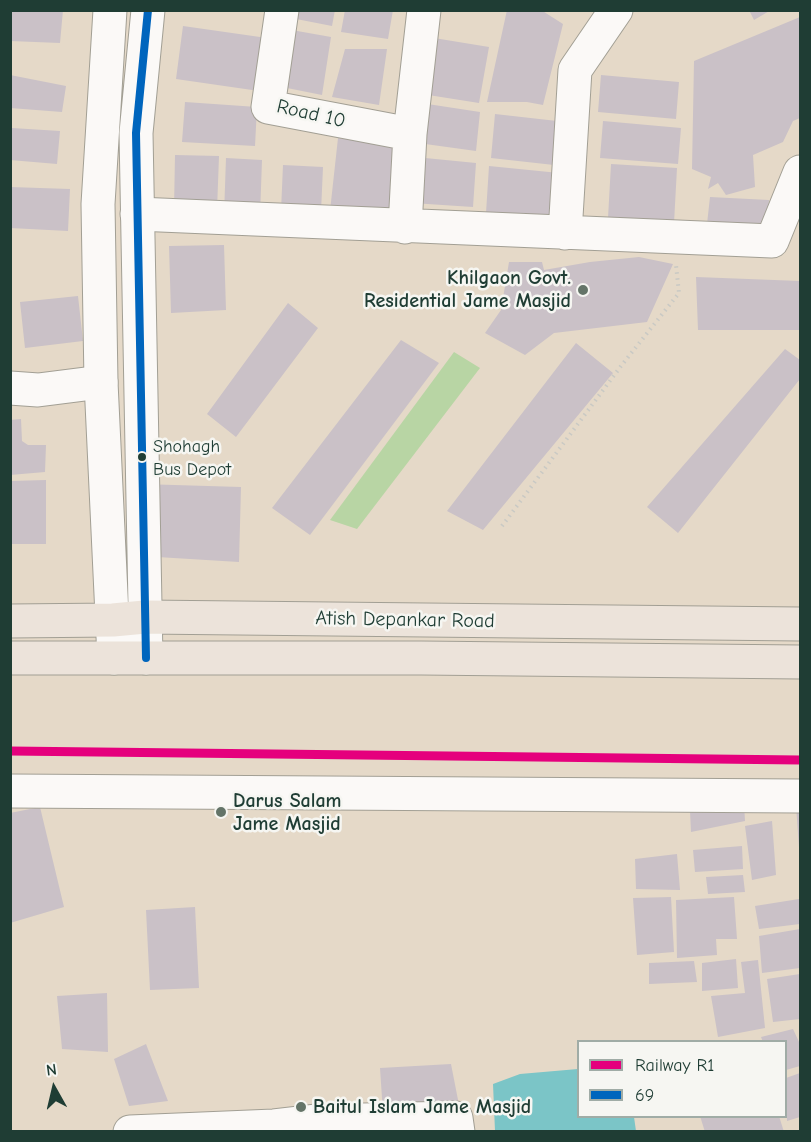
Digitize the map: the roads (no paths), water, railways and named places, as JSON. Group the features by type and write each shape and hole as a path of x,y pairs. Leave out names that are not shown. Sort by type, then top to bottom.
{"main road":[{"name":"Atish Depankar Road","path":"10,621 113,620 145,616 801,624"},
{"name":"Atish Depankar Road","path":"10,658 421,658 801,662"}],"street":[{"path":"110,10 98,204 101,382 114,658"},
{"path":"146,658 136,133 148,10"},
{"name":"Road 10","path":"282,10 268,107 410,134"},
{"path":"405,227 410,134 424,10"},
{"path":"565,232 575,70 616,10"},
{"path":"136,214 786,242 801,172"},
{"path":"10,388 38,390 101,382"},
{"path":"10,791 801,796"},
{"path":"130,1131 274,1126 317,1121 456,1118 458,1131"}],"water":[{"path":"577,1069 577,1118 634,1118 636,1131 495,1131 493,1084 520,1074"}],"rail line":[{"name":"R1","path":"10,751 800,760"}],"place":[{"name":"Khilgaon Govt. Residential Jame Masjid","path":"583,290"},
{"name":"Shohagh Bus Depot","path":"142,457"},
{"name":"Darus Salam Jame Masjid","path":"221,812"},
{"name":"Baitul Islam Jame Masjid","path":"301,1107"}]}
